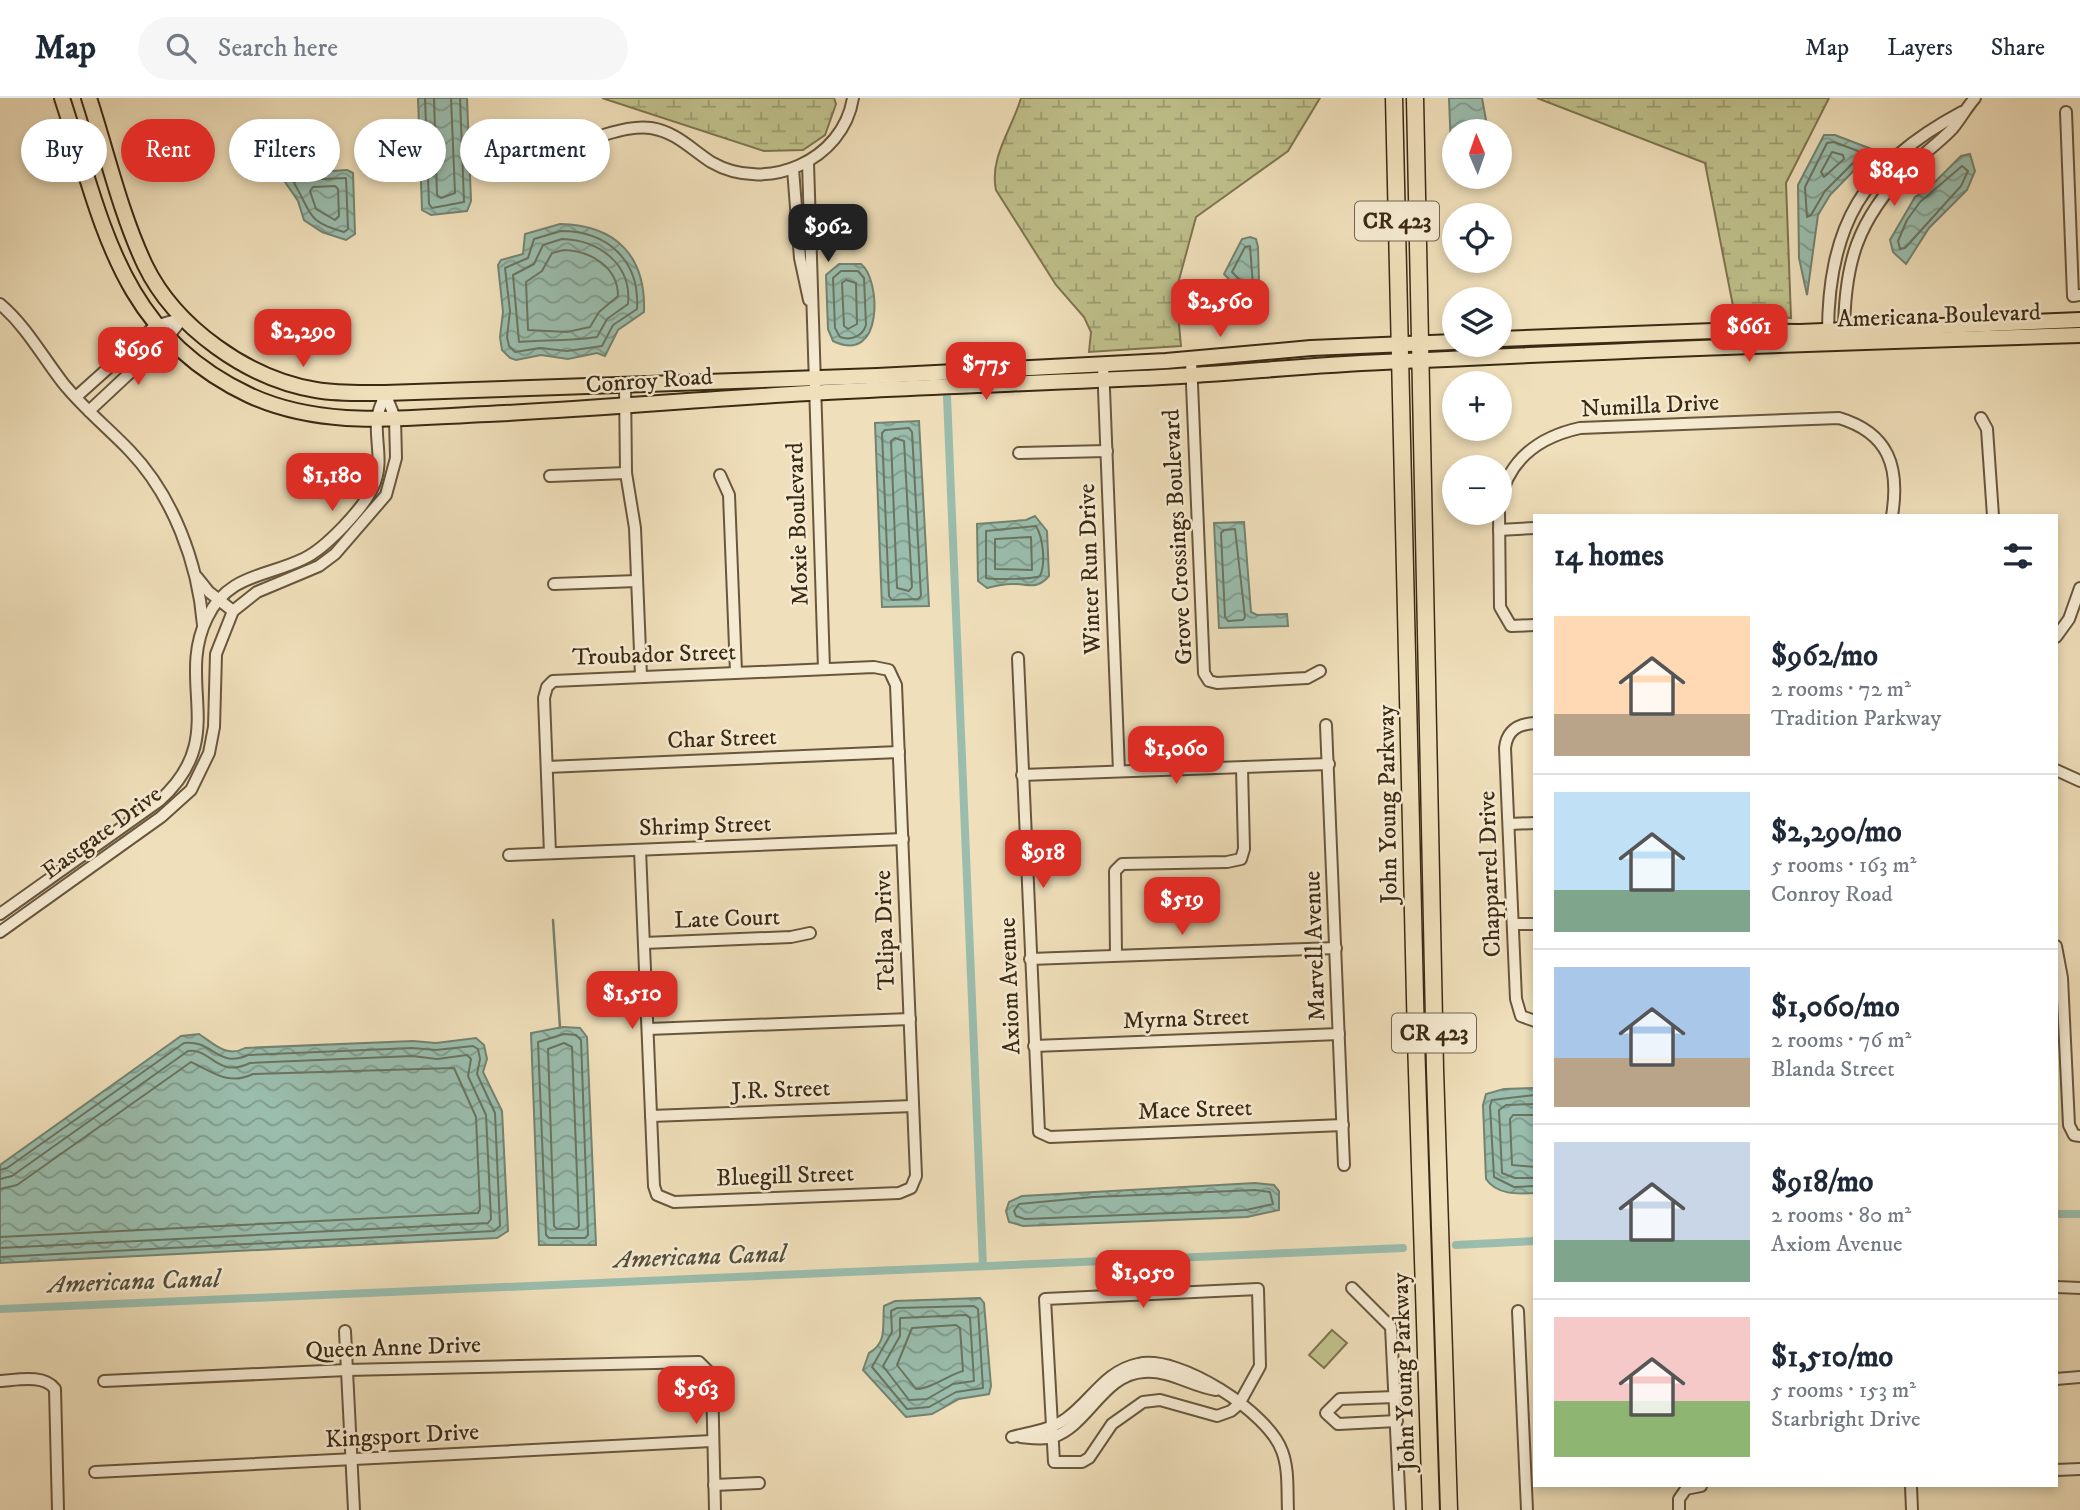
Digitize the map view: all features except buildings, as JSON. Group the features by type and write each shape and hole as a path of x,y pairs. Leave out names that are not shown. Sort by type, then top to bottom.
{"highway":[{"name":"John Young Parkway","path":"1394,98 1416,1040 1431,1510"},
{"name":"John Young Parkway","path":"1415,98 1434,1069 1450,1510"},
{"path":"1416,1040 1425,1060 1434,1069"}],"main road":[{"name":"Conroy Road","path":"62,98 107,238 121,271 155,326 166,339 212,374 247,394 279,407 302,415 377,419 625,405 814,385"},
{"name":"Conroy Road","path":"89,98 146,267 183,318 228,354 287,382 314,390 347,394 625,384 814,385 1104,372 1192,375 1421,360"},
{"name":"Americana Boulevard","path":"1421,360 1714,348 1828,337 2080,320"},
{"path":"1714,331 1714,348"},
{"name":"Americana Boulevard","path":"1512,339 1714,331 1828,337"},
{"path":"1601,352 1617,345 1627,333"},
{"name":"Americana Boulevard","path":"1844,336 2080,334"},
{"path":"1421,343 1442,342"},
{"name":"Conroy Road","path":"1104,372 1311,348 1421,343"}],"street":[{"path":"610,133 650,128 678,138 712,162 735,171 768,174 808,163 841,132 853,98"},
{"path":"1828,337 1828,286 1833,262 1839,239 1859,198 1892,161 1918,140 1962,112 1975,98"},
{"path":"1844,336 1848,267 1860,233 1891,186 1955,126 1962,112"},
{"path":"2066,112 2073,296 2080,295"},
{"path":"808,163 813,313"},
{"path":"793,169 793,198 798,216 802,272 813,313"},
{"path":"798,216 810,216"},
{"path":"0,304 26,331 76,397 151,474 174,517 191,565 204,626"},
{"name":"Moxie Boulevard","path":"813,313 824,669"},
{"path":"76,397 155,326 183,318"},
{"path":"89,411 166,339 183,318"},
{"name":"Grove Crossings Boulevard","path":"1191,360 1204,673 1209,681 1217,683 1307,678 1321,671"},
{"name":"Winter Run Drive","path":"1104,372 1119,771"},
{"path":"625,384 626,473 635,528 641,676"},
{"name":"Eastgate Drive","path":"0,932 167,813 191,790 209,753 214,727 216,654 219,639 233,611 257,592 319,566 376,509 386,495 394,469 394,418 385,393"},
{"name":"Eastgate Drive","path":"0,914 159,801 177,784 194,752 199,732 197,657 204,626 219,600 250,577 293,563 313,553 366,499 379,468 377,419 385,393"},
{"name":"Numilla Drive","path":"1512,470 1520,458 1556,433 1580,428 1839,418 1863,425 1883,444 1892,465 1892,514"},
{"path":"1981,418 1987,429 1993,514"},
{"path":"1019,453 1107,451"},
{"path":"550,477 626,473"},
{"path":"720,475 729,495 736,672"},
{"path":"1499,525 1500,607 1511,626 1533,625"},
{"path":"1499,530 1533,528"},
{"path":"191,565 203,586 233,611"},
{"path":"554,584 637,581"},
{"path":"2058,634 2069,618 2080,588"},
{"name":"Axiom Avenue","path":"1018,657 1037,1126 1039,1132 1050,1136"},
{"name":"Troubador Street","path":"550,853 544,698 549,684 562,679 878,667 889,670"},
{"name":"Telipa Drive","path":"889,670 896,685 903,839 916,1176 911,1188"},
{"name":"Chapparrel Drive","path":"1533,724 1513,729 1506,737 1505,748 1516,999 1521,1016 1533,1020"},
{"name":"Marvell Avenue","path":"1326,725 1344,1165"},
{"name":"Char Street","path":"547,767 899,752"},
{"path":"1022,775 1329,764"},
{"path":"1116,955 1115,870 1122,864 1227,862 1241,859 1244,849 1242,768"},
{"path":"2059,772 2080,781"},
{"path":"1509,824 1533,823"},
{"name":"Shrimp Street","path":"509,855 903,839"},
{"path":"640,850 651,1116"},
{"path":"1513,925 1533,924"},
{"name":"Late Court","path":"644,943 791,937 810,933"},
{"path":"1030,959 1336,947"},
{"path":"2058,957 2062,978 2069,1125 2074,1135 2080,1136"},
{"path":"648,1029 910,1019"},
{"name":"Myrna Street","path":"1034,1046 1339,1034"},
{"name":"J.R. Street","path":"651,1116 913,1106"},
{"name":"Bluegill Street","path":"651,1116 654,1186 660,1198 674,1202 899,1193 911,1188"},
{"name":"Mace Street","path":"1050,1136 1343,1125"},
{"path":"2058,1287 2080,1288"},
{"path":"1352,1288 1391,1327 1401,1510"},
{"path":"1258,1289 1260,1366 1239,1404 1231,1411 1217,1416 1160,1399 1143,1402 1112,1424 1089,1458 1082,1462 1054,1462 1053,1432 1045,1299 1258,1289"},
{"path":"1518,1311 1527,1510"},
{"path":"345,1331 354,1510"},
{"name":"Queen Anne Drive","path":"104,1381 347,1370 699,1362 712,1380 712,1441"},
{"path":"1053,1432 1114,1374 1139,1363 1161,1363 1181,1368 1261,1419 1274,1434 1283,1452 1288,1510"},
{"path":"2058,1379 2080,1377"},
{"path":"0,1381 41,1380 50,1382 55,1389 58,1510"},
{"path":"1395,1397 1340,1399 1326,1413 1338,1424 1397,1421"},
{"path":"712,1441 715,1510"},
{"name":"Kingsport Drive","path":"95,1472 712,1441"},
{"path":"2058,1470 2080,1469"},
{"path":"714,1485 759,1483"},
{"path":"1679,1510 1679,1499 1686,1489 1696,1487"},
{"path":"1910,1487 1912,1510"}],"green space":[{"path":"602,98 834,98 836,104 825,135 803,150 764,151"},
{"path":"1021,98 1320,98 1288,151 1196,217 1176,291 1181,346 1089,352 1091,332 1084,317 1056,285 996,190 998,155"},
{"path":"1537,98 1829,98 1786,183 1791,318 1734,311 1705,163"},
{"path":"1332,1330 1347,1343 1324,1368 1309,1355"}],"water":[{"path":"418,98 467,98 468,119 460,119 460,182 470,182 471,201 467,211 431,215 422,210 421,182 446,182 446,119 419,119"},
{"path":"1449,98 1482,98 1486,119 1450,119"},
{"path":"1824,135 1835,135 1874,150 1830,195 1818,215 1807,295 1799,258 1798,185"},
{"path":"1970,154 1975,171 1967,190 1929,228 1906,264 1893,252 1890,240 1915,197 1928,189 1961,156"},
{"path":"340,170 353,173 355,234 346,240 322,232 304,220 298,201 285,182 340,182"},
{"path":"560,224 597,230 624,247 640,275 644,312 618,330 605,356 597,353 568,359 541,355 516,360 510,358 502,350 500,337 503,312 498,265 501,260 523,254 525,234"},
{"path":"1242,239 1256,239 1258,247 1260,313 1253,318 1245,312 1242,293 1224,274"},
{"path":"839,264 861,264 868,273 872,286 874,318 870,332 862,342 850,345 833,341 828,329 826,275"},
{"path":"919,421 929,606 882,607 875,423"},
{"path":"1035,516 1047,531 1049,576 1036,585 1008,584 987,588 978,581 977,524 1026,520"},
{"path":"1244,522 1251,612 1257,615 1287,614 1288,626 1219,628 1214,523"},
{"path":"563,1027 580,1028 587,1037 596,1245 539,1245 531,1033"},
{"path":"199,1034 226,1051 413,1041 436,1043 476,1038 484,1045 487,1059 483,1072 502,1111 508,1231 497,1238 0,1263 0,1165 181,1036"},
{"path":"1533,1088 1533,1193 1502,1191 1486,1179 1483,1105 1486,1094 1504,1089"},
{"path":"1255,1183 1274,1185 1279,1191 1279,1210 1247,1217 1023,1226 1009,1222 1006,1211 1009,1202 1022,1196"},
{"path":"980,1298 984,1303 991,1386 989,1394 959,1399 932,1414 906,1417 863,1370 869,1353 882,1338 884,1306 895,1301"}],"waterway":[{"path":"947,396 983,1266"},
{"path":"553,920 560,1028"},
{"name":"Americana Canal","path":"2058,1214 2080,1214"},
{"name":"Americana Canal","path":"1456,1245 1533,1241"},
{"name":"Americana Canal","path":"0,1309 1403,1248"}]}
